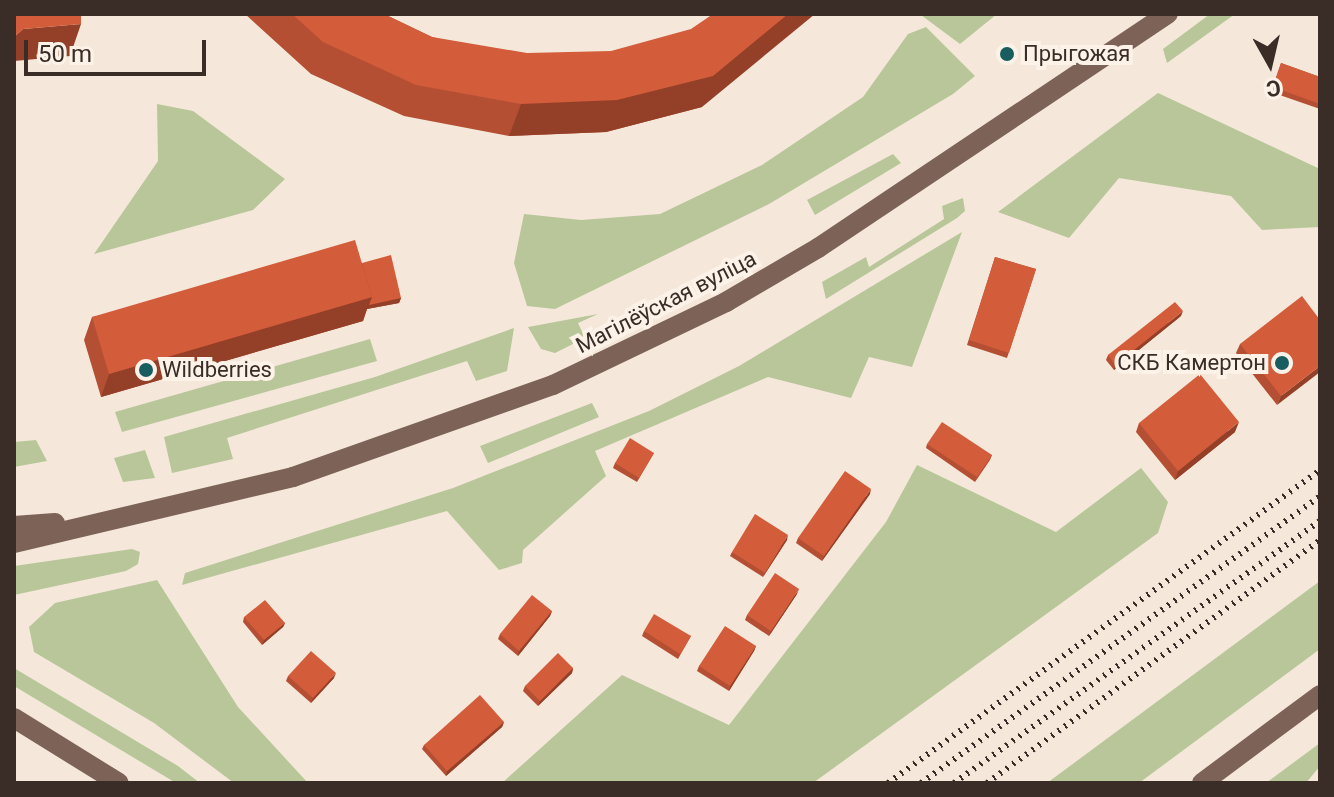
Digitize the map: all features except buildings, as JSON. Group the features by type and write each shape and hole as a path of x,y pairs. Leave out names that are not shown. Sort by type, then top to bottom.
{"main road":[{"name":"Магілёўская вуліца","path":"14,543 130,519 392,446 648,341 818,248 1168,14"},
{"name":"Магілёўская вуліца","path":"14,526 130,519"},
{"path":"1202,783 1320,695"},
{"path":"14,718 119,783"}],"green space":[{"path":"922,14 997,14 960,44 921,15"},
{"path":"1210,14 1235,14 1167,63 1163,49"},
{"path":"926,27 975,76 953,94 769,204 555,309 527,306 514,263 524,214 581,220 660,214 762,165 863,97 908,34"},
{"path":"1158,93 1320,169 1320,227 1262,230 1231,196 1119,178 1069,238 998,212"},
{"path":"157,104 193,111 285,179 253,210 94,254 158,161"},
{"path":"893,154 901,163 815,215 807,200"},
{"path":"963,198 965,211 957,218 826,299 822,282 866,257 869,267 944,219 942,206"},
{"path":"962,232 912,367 869,357 851,398 768,377 595,451 606,476 523,550 522,563 499,570 447,511 182,585 185,573 453,488 649,411 739,366"},
{"path":"598,314 578,323 585,338 555,353 541,349 528,327"},
{"path":"514,328 507,371 476,381 467,361 227,438 233,459 172,473 164,437 375,377"},
{"path":"370,339 377,361 122,432 115,412"},
{"path":"592,403 599,417 488,463 480,446"},
{"path":"36,440 47,461 14,467 14,442"},
{"path":"145,450 155,478 123,482 114,458"},
{"path":"917,465 1056,532 1141,468 1168,502 1158,533 813,783 502,783 622,675 729,725 886,522"},
{"path":"132,549 140,552 138,564 126,571 14,595 14,566"},
{"path":"157,580 238,707 308,783 234,783 154,723 34,652 29,627 55,603"},
{"path":"1320,581 1320,649 1139,783 1047,783"},
{"path":"14,668 178,766 200,783 176,783 14,686"},
{"path":"1320,743 1320,766 1306,783 1266,783"}],"railway":[{"path":"888,783 1320,470"},
{"path":"921,783 1320,496"},
{"path":"954,783 1320,521"},
{"path":"987,783 1320,540"}],"place":[{"name":"Прыгожая","path":"1007,54"},
{"name":"СКБ Камертон","path":"1282,363"},
{"name":"Wildberries","path":"146,370"}]}
